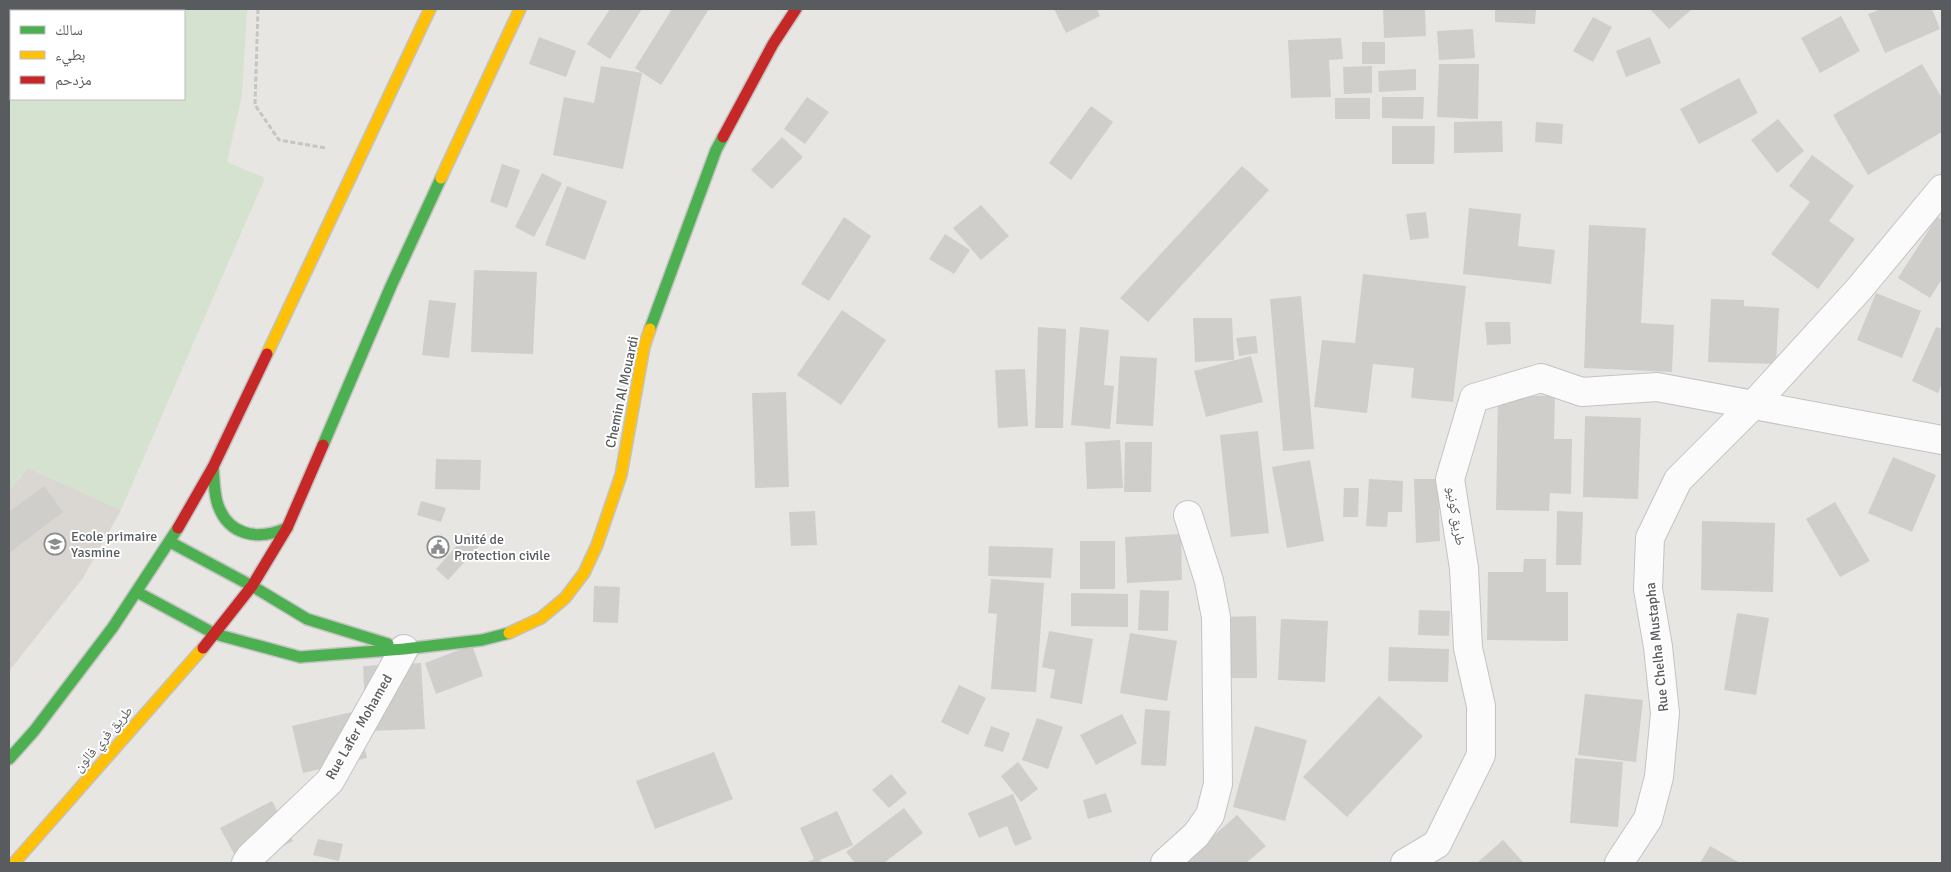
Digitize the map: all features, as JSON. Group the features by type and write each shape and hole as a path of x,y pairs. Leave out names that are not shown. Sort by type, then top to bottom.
{"main road":[{"path":"9,759 34,731 137,592 170,542 213,467 430,9"},
{"name":"طريق فري فالون","path":"14,863 215,634 252,586 287,528 391,286 520,9"},
{"name":"Chemin Al Mouardi","path":"137,592 215,634 300,657 404,649 482,640 513,632 541,618 565,598 584,573 597,544 621,475 644,347 716,150 773,44 796,9"},
{"path":"213,467 216,500 226,520 233,527 254,536 265,536 287,528"},
{"path":"170,542 252,586 307,620 404,649"}],"street":[{"name":"Rue Chelha Mustapha","path":"1619,863 1648,819 1659,777 1665,713 1658,647 1648,589 1650,538 1678,480 1754,404 1859,288 1942,189"},
{"name":"طريق كونيو","path":"1405,863 1437,844 1481,755 1481,706 1468,648 1464,568 1450,479 1474,398 1541,378 1582,392 1657,387 1754,404"},
{"path":"1754,404 1942,440"},
{"path":"1165,863 1196,835 1210,815 1218,784 1216,617 1209,581 1188,515"},
{"name":"Rue Lafer Mohamed","path":"246,863 330,781 404,649"}],"path":[{"path":"258,9 255,105 279,140 361,154"}],"shaded area":[{"name":"Ecole primaire Yasmine","path":"28,468 121,510 83,578 9,671 9,491"}],"green space":[{"path":"9,9 247,9 242,95 227,162 265,178 121,510 28,468 9,491"}],"building":[{"path":"610,9 642,9 610,59 587,44"},
{"path":"672,9 709,9 661,85 635,68"},
{"path":"1054,9 1097,9 1100,16 1066,33"},
{"path":"1383,9 1425,9 1426,36 1384,38"},
{"path":"1495,9 1536,9 1535,24 1495,22"},
{"path":"1650,9 1692,9 1669,29"},
{"path":"1881,9 1932,9 1940,29 1885,53 1868,14"},
{"path":"1841,16 1860,51 1820,73 1801,38"},
{"path":"1593,17 1612,27 1593,62 1573,51"},
{"path":"1473,29 1475,58 1439,60 1437,31"},
{"path":"539,37 576,51 566,77 529,64"},
{"path":"1650,37 1661,63 1626,77 1616,51"},
{"path":"1341,38 1343,59 1329,60 1331,97 1291,98 1288,40"},
{"path":"1362,42 1385,42 1385,64 1362,64"},
{"path":"1439,64 1479,64 1478,119 1437,117"},
{"path":"1922,64 1942,98 1942,132 1868,175 1833,115"},
{"path":"601,66 642,73 623,169 553,155 564,97 594,103"},
{"path":"1372,66 1372,93 1344,94 1343,67"},
{"path":"1416,69 1416,90 1379,92 1378,71"},
{"path":"1739,78 1758,113 1699,144 1680,109"},
{"path":"807,97 829,112 805,144 784,129"},
{"path":"1382,97 1424,97 1423,119 1382,118"},
{"path":"1335,98 1370,98 1370,119 1335,119"},
{"path":"1091,106 1113,122 1071,180 1049,163"},
{"path":"1778,119 1804,151 1777,173 1751,140"},
{"path":"1502,121 1503,152 1454,153 1454,122"},
{"path":"1536,122 1563,124 1562,144 1535,142"},
{"path":"1392,126 1435,126 1434,164 1392,164"},
{"path":"782,137 803,157 772,189 751,170"},
{"path":"1812,155 1854,186 1829,221 1855,239 1818,289 1771,254 1810,202 1789,186"},
{"path":"502,164 520,170 507,208 490,202"},
{"path":"1242,166 1269,190 1148,322 1120,298"},
{"path":"542,173 562,183 534,237 515,227"},
{"path":"567,186 607,201 585,260 545,245"},
{"path":"981,205 1009,236 981,260 953,228"},
{"path":"1469,208 1521,214 1518,246 1555,250 1551,284 1463,274"},
{"path":"1426,212 1429,238 1410,240 1406,214"},
{"path":"844,217 871,236 829,301 801,284"},
{"path":"1937,217 1942,220 1942,279 1930,298 1898,278"},
{"path":"1589,225 1646,228 1641,323 1674,325 1672,372 1584,368"},
{"path":"945,234 970,250 954,274 929,259"},
{"path":"474,270 537,272 533,354 471,352"},
{"path":"1363,274 1466,286 1453,402 1411,398 1414,368 1373,364 1367,413 1314,407 1322,340 1355,343"},
{"path":"1876,293 1921,311 1902,358 1857,340"},
{"path":"1301,296 1314,449 1283,451 1270,299"},
{"path":"1711,299 1744,300 1744,306 1779,308 1776,364 1708,362"},
{"path":"429,300 456,303 449,358 422,355"},
{"path":"842,310 886,340 841,405 797,375"},
{"path":"1193,318 1232,318 1234,360 1195,362"},
{"path":"1485,322 1510,322 1511,344 1487,345"},
{"path":"1038,327 1066,329 1063,428 1035,428"},
{"path":"1080,327 1109,330 1104,385 1114,386 1110,429 1071,425"},
{"path":"1936,327 1942,329 1942,383 1938,393 1912,381"},
{"path":"1256,336 1258,353 1239,356 1236,338"},
{"path":"1120,356 1157,358 1153,426 1116,424"},
{"path":"1251,356 1263,402 1206,417 1194,371"},
{"path":"1025,369 1028,426 998,428 995,370"},
{"path":"786,392 789,487 755,488 752,393"},
{"path":"1498,395 1555,396 1554,439 1572,439 1571,494 1550,493 1549,511 1496,510"},
{"path":"1585,416 1641,418 1638,499 1583,497"},
{"path":"1258,431 1269,533 1231,537 1220,435"},
{"path":"1120,440 1123,488 1087,489 1085,442"},
{"path":"1125,442 1152,442 1151,492 1124,492"},
{"path":"1893,457 1936,475 1912,532 1868,513"},
{"path":"436,459 481,460 480,490 435,489"},
{"path":"1310,460 1324,541 1287,548 1272,467"},
{"path":"1369,479 1403,481 1402,512 1388,512 1387,527 1366,526"},
{"path":"1414,479 1438,479 1440,541 1416,543"},
{"path":"44,486 63,512 9,553 9,512"},
{"path":"1344,488 1359,488 1358,517 1343,517"},
{"path":"421,501 446,508 441,522 417,515"},
{"path":"1835,502 1870,561 1840,577 1806,519"},
{"path":"815,511 817,545 791,546 789,512"},
{"path":"1557,511 1583,512 1581,565 1556,565"},
{"path":"1702,521 1775,523 1773,592 1701,590"},
{"path":"468,533 481,544 448,580 436,569"},
{"path":"1181,534 1182,580 1127,583 1125,537"},
{"path":"1080,541 1115,541 1115,589 1080,589"},
{"path":"989,546 1053,548 1051,578 988,576"},
{"path":"1524,559 1546,559 1546,592 1568,592 1568,641 1487,640 1488,572 1523,572"},
{"path":"991,579 1044,583 1036,692 991,689 997,614 988,613"},
{"path":"594,586 620,587 618,623 593,622"},
{"path":"1140,590 1169,591 1168,631 1138,630"},
{"path":"1071,593 1128,594 1128,627 1071,626"},
{"path":"1419,610 1450,611 1449,636 1418,635"},
{"path":"1737,613 1769,618 1756,695 1724,690"},
{"path":"1256,616 1257,678 1224,678 1223,617"},
{"path":"1281,619 1328,621 1325,682 1278,680"},
{"path":"1049,631 1093,639 1082,704 1050,698 1055,670 1042,667"},
{"path":"1130,633 1177,641 1167,701 1120,693"},
{"path":"472,645 483,676 436,694 425,663"},
{"path":"1389,647 1449,649 1448,682 1388,681"},
{"path":"421,663 425,729 366,731 363,666"},
{"path":"959,685 986,698 968,735 941,722"},
{"path":"1585,694 1643,700 1636,762 1578,755"},
{"path":"1379,696 1423,736 1347,817 1303,777"},
{"path":"1145,709 1170,711 1166,766 1141,765"},
{"path":"356,711 367,758 303,773 292,726"},
{"path":"1122,714 1137,743 1096,765 1080,735"},
{"path":"1037,718 1063,727 1048,769 1022,760"},
{"path":"991,726 1010,733 1003,752 984,746"},
{"path":"1255,726 1307,740 1285,821 1233,807"},
{"path":"714,752 733,799 655,829 636,781"},
{"path":"1575,758 1623,762 1618,827 1570,823"},
{"path":"1018,762 1038,789 1021,802 1001,776"},
{"path":"891,774 907,793 889,808 872,790"},
{"path":"1106,793 1112,812 1088,819 1083,800"},
{"path":"1013,794 1032,839 1015,846 1007,826 979,838 968,813"},
{"path":"272,801 293,841 250,863 239,863 220,828"},
{"path":"904,808 923,833 884,863 855,863 846,852"},
{"path":"837,811 853,845 820,860 822,863 805,863 814,859 800,828"},
{"path":"1237,815 1266,846 1246,863 1183,863"},
{"path":"318,839 343,844 339,861 313,855"},
{"path":"1503,840 1524,863 1477,863"},
{"path":"1710,846 1740,863 1700,863"}],"traffic: fast":[{"path":"650,329 716,150 723,137"},
{"path":"323,445 391,286 441,178"},
{"path":"213,467 217,502 228,522 236,529 245,533 265,534 287,528"},
{"path":"9,759 34,731 113,627 178,528"},
{"path":"170,542 252,586 307,619 388,644"},
{"path":"137,592 215,634 300,657 404,649 482,640 509,633"}],"traffic: slow":[{"path":"267,354 430,9"},
{"path":"441,178 520,9"},
{"path":"509,633 541,618 565,598 584,573 597,545 621,475 644,347 650,329"},
{"path":"14,863 203,648"}],"traffic: jam":[{"path":"723,137 773,44 796,9"},
{"path":"178,528 213,467 267,354"},
{"path":"203,648 252,586 287,528 323,445"}],"place":[{"name":"Ecole primaire Yasmine","path":"55,544"},
{"name":"Unité de Protection civile","path":"438,547"}]}
